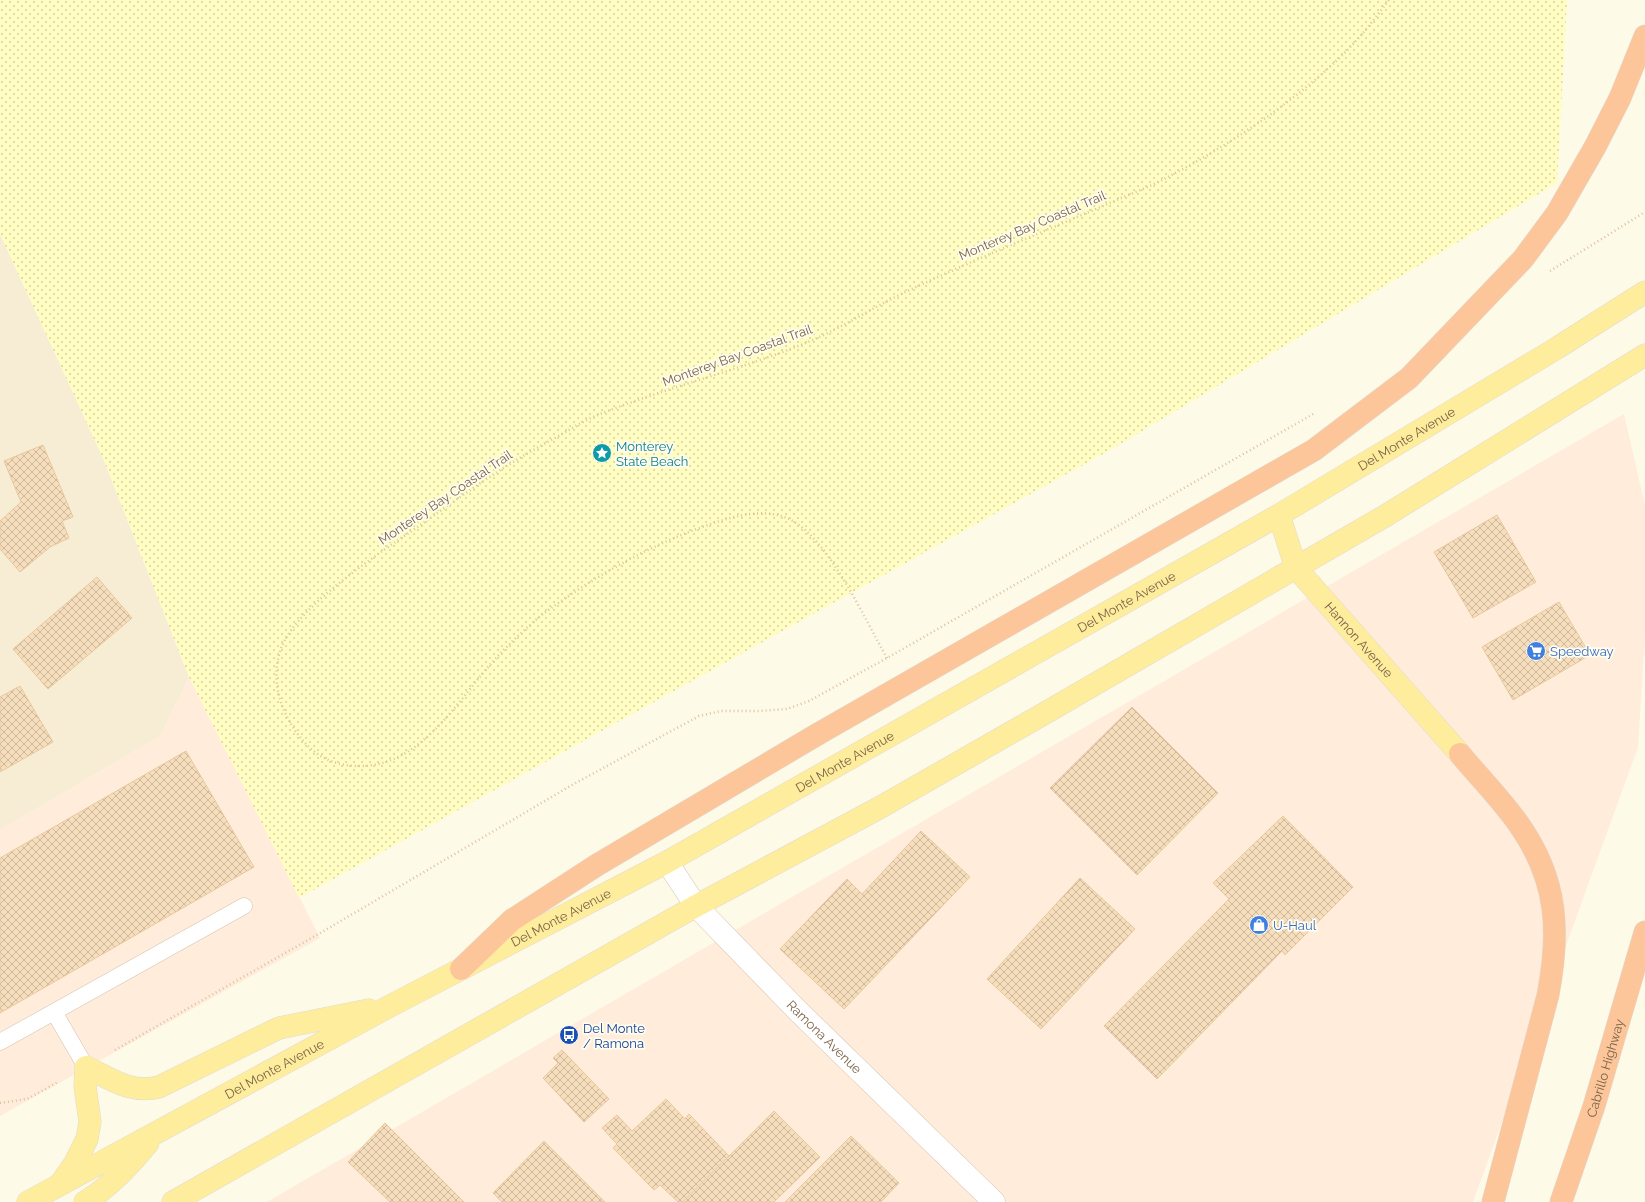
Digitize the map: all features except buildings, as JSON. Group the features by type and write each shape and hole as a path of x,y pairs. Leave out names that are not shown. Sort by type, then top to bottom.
{"highway":[{"path":"461,969 519,916 597,865 818,734 1314,450 1403,383 1445,342 1523,259 1557,213 1595,147 1620,98 1645,36"},
{"path":"1460,754 1520,825 1530,842 1546,876 1556,927 1555,960 1548,995 1493,1202"},
{"name":"Cabrillo Highway","path":"1561,1202 1594,1106 1645,932"}],"main road":[{"name":"Del Monte Avenue","path":"28,1202 390,1006 667,862 1279,514 1558,348 1645,292"},
{"path":"173,1202 696,906 879,808 1385,516 1645,355"},
{"name":"Hannon Avenue","path":"1279,514 1296,568 1460,754"},
{"path":"59,1186 75,1163 87,1139 90,1122 85,1086 86,1067 118,1083 146,1090 159,1087 279,1028 390,1006"},
{"path":"85,1202 100,1194 130,1165 155,1134"}],"street":[{"name":"Ramona Avenue","path":"667,862 696,906 798,1010 994,1202"}],"lane":[{"path":"0,1042 244,906"},
{"path":"54,1012 86,1067"}],"path":[{"name":"Monterey Bay Coastal Trail","path":"887,658 828,555 810,534 793,521 781,516 764,513 717,522 668,540 591,582 540,616 496,658 443,722 420,743 389,761 370,766 349,766 317,756 296,732 280,701 276,685 277,666 282,646 302,617 344,580 501,468 591,418 810,341 913,288 1161,181 1236,138 1309,84 1354,44 1389,0"},
{"path":"1549,271 1645,212"},
{"path":"0,1103 27,1099 86,1067 322,932 572,785 699,716 720,711 758,711 787,708 809,701 887,658 1319,410"}],"shaded area":[{"path":"0,234 103,458 189,677 160,736 0,830"},
{"path":"1624,414 1645,506 1645,635 1638,747 1473,1202 267,1202"},
{"path":"189,677 320,938 0,1116 0,830 160,736"}],"sand":[{"name":"Monterey State Beach","path":"0,0 1567,0 1557,183 1112,449 299,898 189,677 103,458 0,234"}],"place":[{"name":"Monterey State Beach","path":"602,453"},
{"name":"Speedway","path":"1536,651"},
{"name":"U-Haul","path":"1259,925"},
{"name":"Del Monte / Ramona","path":"569,1035"}]}
